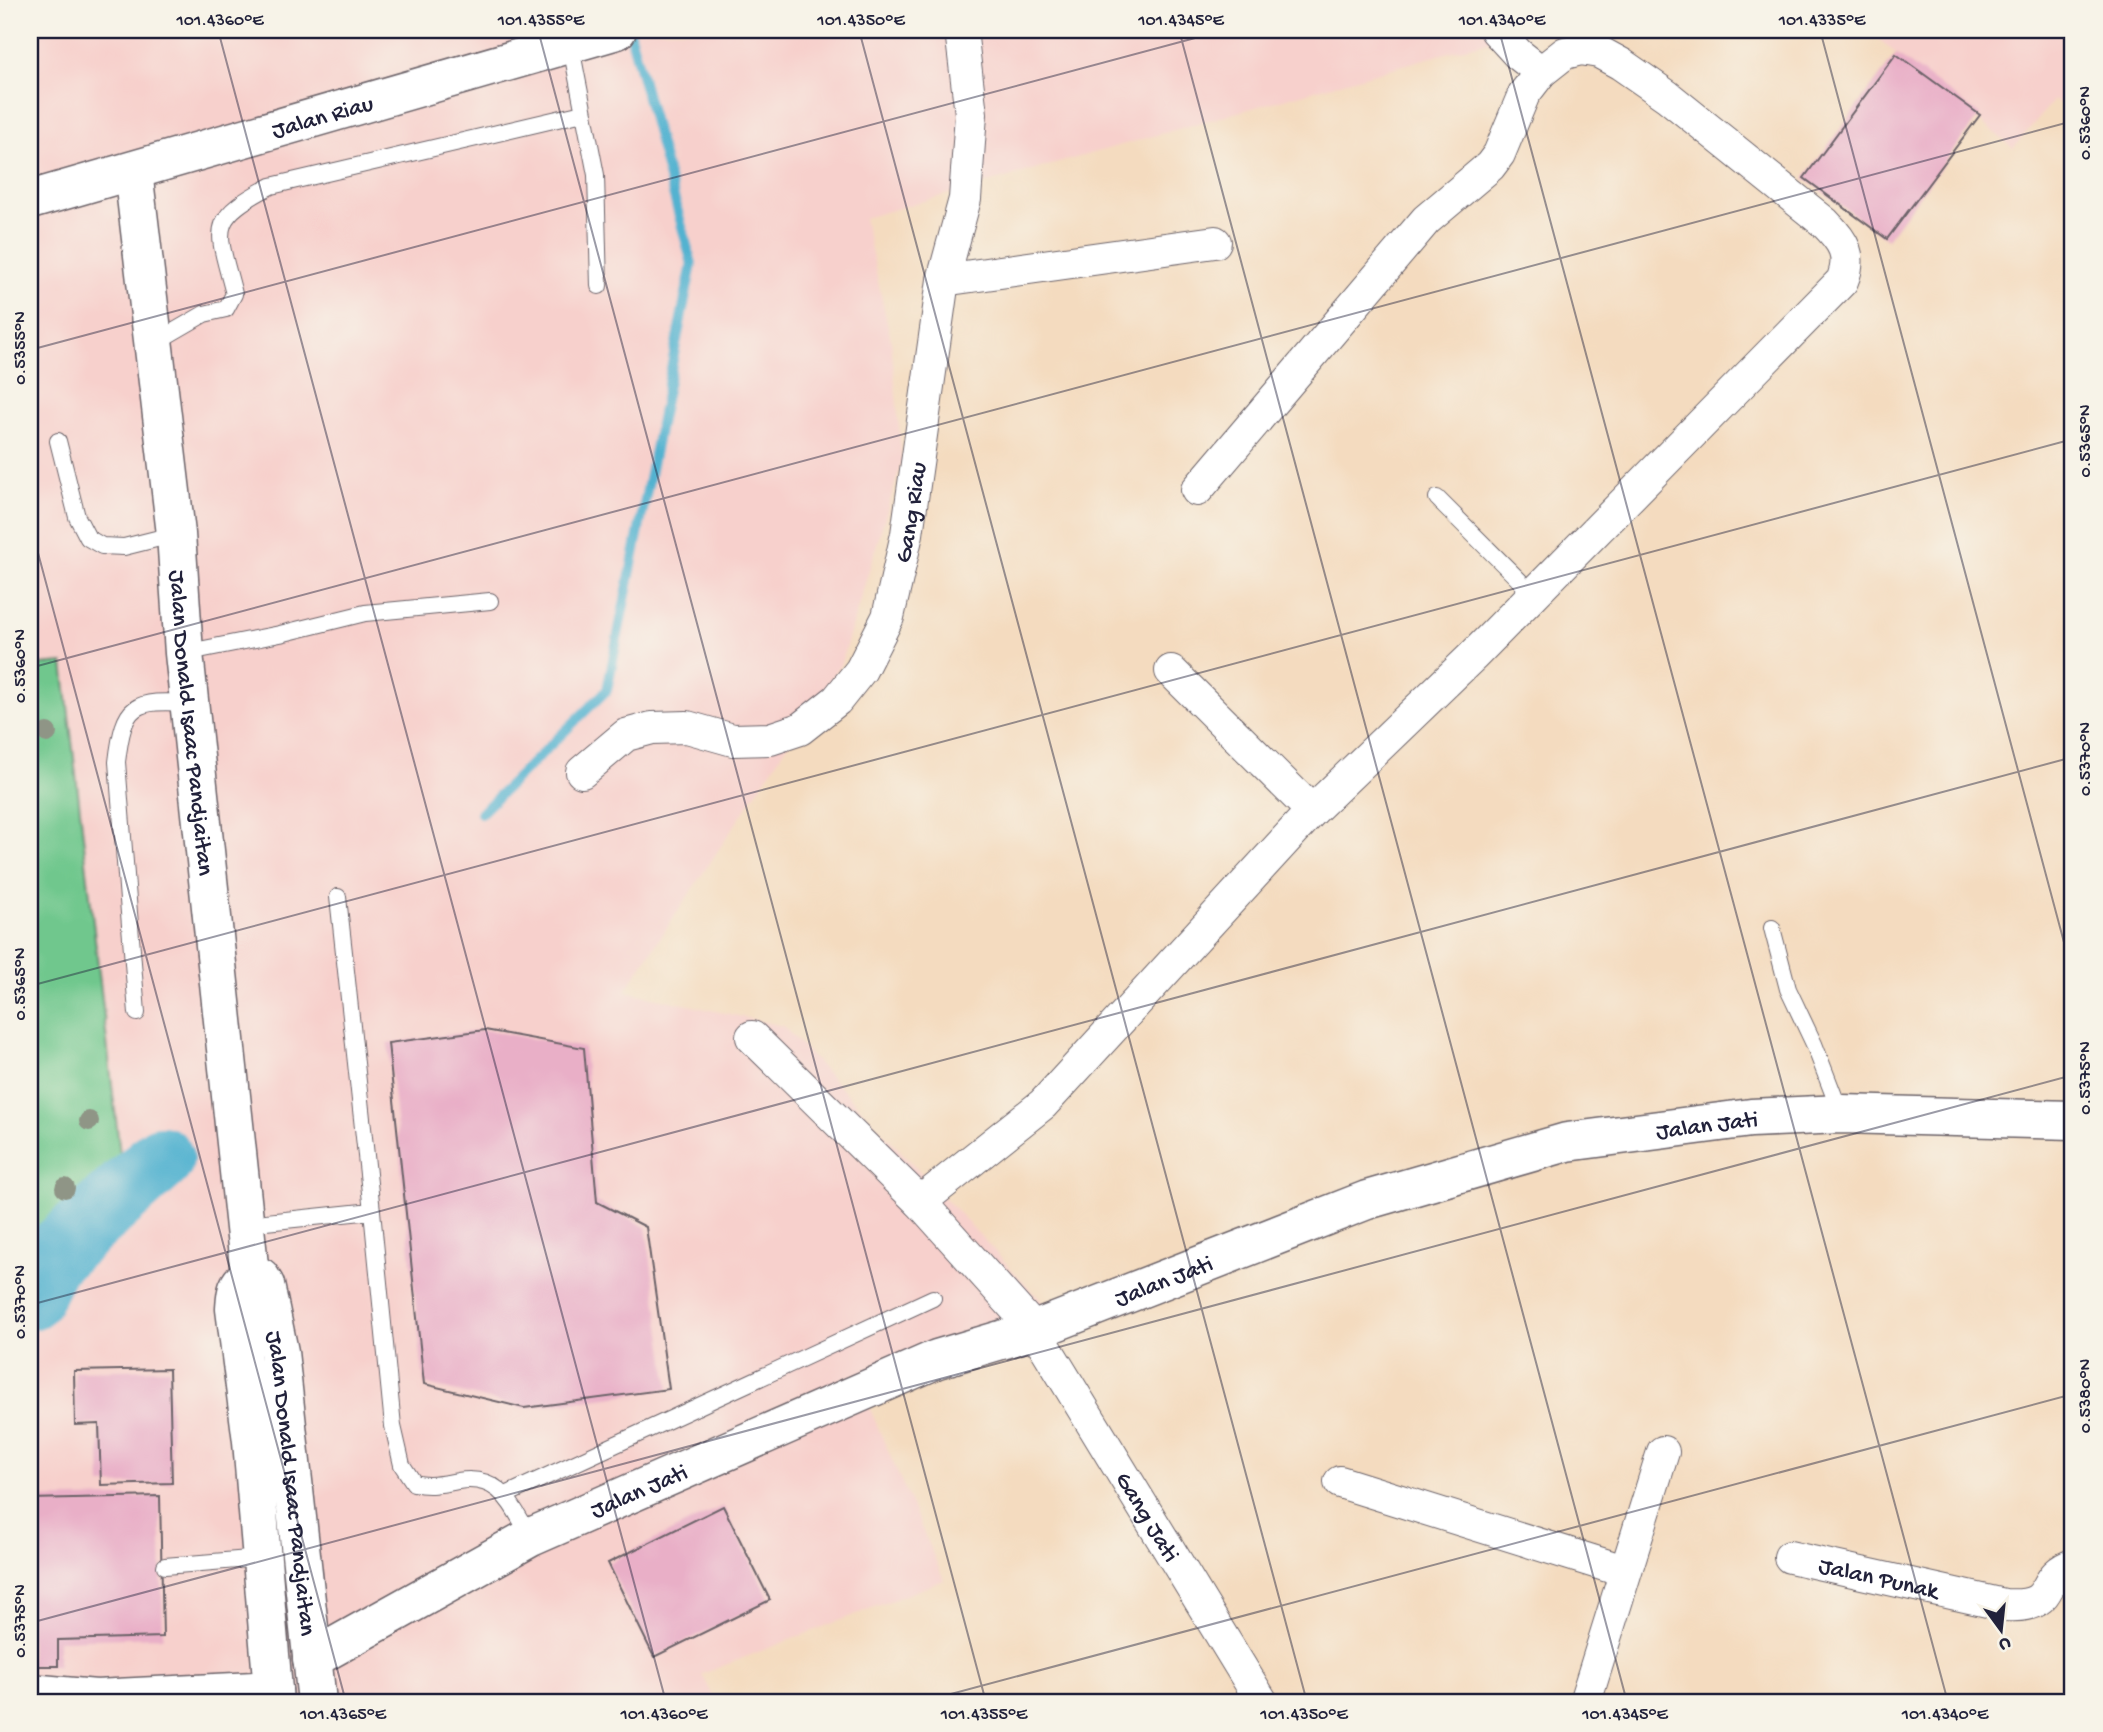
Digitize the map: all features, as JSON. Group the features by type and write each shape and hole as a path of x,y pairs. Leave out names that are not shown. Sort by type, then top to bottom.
{"main road":[{"name":"Jalan Riau","path":"30,201 593,36"},
{"name":"Jalan Donald Isaac Pandjaitan","path":"133,171 176,534 184,653 250,1275"},
{"name":"Jalan Jati","path":"312,1659 531,1537 937,1360 1035,1329 1367,1200 1567,1142 1751,1118 1840,1114 2073,1121"},
{"name":"Jalan Donald Isaac Pandjaitan","path":"274,1696 252,1441 235,1309 236,1292 240,1282 250,1275 260,1277 265,1285 279,1352 317,1702"},
{"path":"30,1693 96,1699 274,1696"}],"street":[{"name":"Gang Riau","path":"582,772 626,735 652,728 687,727 733,740 770,739 800,729 837,700 861,670 888,617 907,534 943,280 966,186 971,114 961,30"},
{"path":"1496,30 1517,54 1541,72"},
{"path":"920,1202 1043,1104 1312,811 1533,594 1842,281 1847,253 1840,238 1825,223 1667,96 1599,52 1581,49 1565,53 1541,72 1524,94 1499,153 1490,166 1426,220 1196,490"},
{"path":"943,280 1215,242"},
{"path":"1171,671 1312,811"},
{"name":"Gang Jati","path":"752,1037 920,1202 1035,1329 1262,1702"},
{"path":"1585,1702 1663,1452"},
{"path":"1340,1482 1624,1571"},
{"name":"Jalan Punak","path":"1790,1557 2005,1605 2028,1606 2040,1599 2060,1569 2073,1564"}],"lane":[{"path":"593,36 583,113 596,175 599,286"},
{"path":"154,343 204,314 226,309 234,294 219,234 227,216 240,202 271,186 583,113"},
{"path":"58,440 77,517 88,538 102,546 124,547 176,534"},
{"path":"1437,498 1533,594"},
{"path":"184,653 280,634 365,613 490,601"},
{"path":"137,1013 117,762 120,736 129,713 148,701 190,704"},
{"path":"338,897 393,1426 402,1465 414,1482 421,1485 486,1481 506,1495 531,1537"},
{"path":"1772,928 1788,989 1814,1044 1840,1114"},
{"path":"246,1224 372,1211"},
{"path":"506,1495 933,1298"},
{"path":"165,1566 261,1558"}],"shaded area":[{"path":"30,30 1527,30 864,218 891,340 902,461 840,666 625,991 783,1026 1051,1311 864,1395 944,1580 702,1674 716,1702 30,1702 30,1356 35,1328 64,1271 122,1217 120,1154 63,664 30,666"},
{"path":"1867,30 2073,30 2073,111 2054,100 2013,148"}],"green space":[{"path":"63,663 120,1154 34,1255 30,1265 30,666"}],"building":[{"path":"1896,54 1980,115 1887,239 1804,178"},
{"path":"485,1030 584,1048 597,1202 646,1227 669,1389 524,1408 424,1384 388,1043"},
{"path":"169,1369 172,1483 101,1485 99,1424 75,1425 74,1371"},
{"path":"160,1496 163,1637 58,1640 58,1666 30,1666 30,1499"},
{"path":"723,1506 770,1600 654,1657 608,1563"}],"waterway":[{"path":"481,813 607,690 692,264 629,30"},
{"path":"30,1297 48,1260 161,1159"}]}
